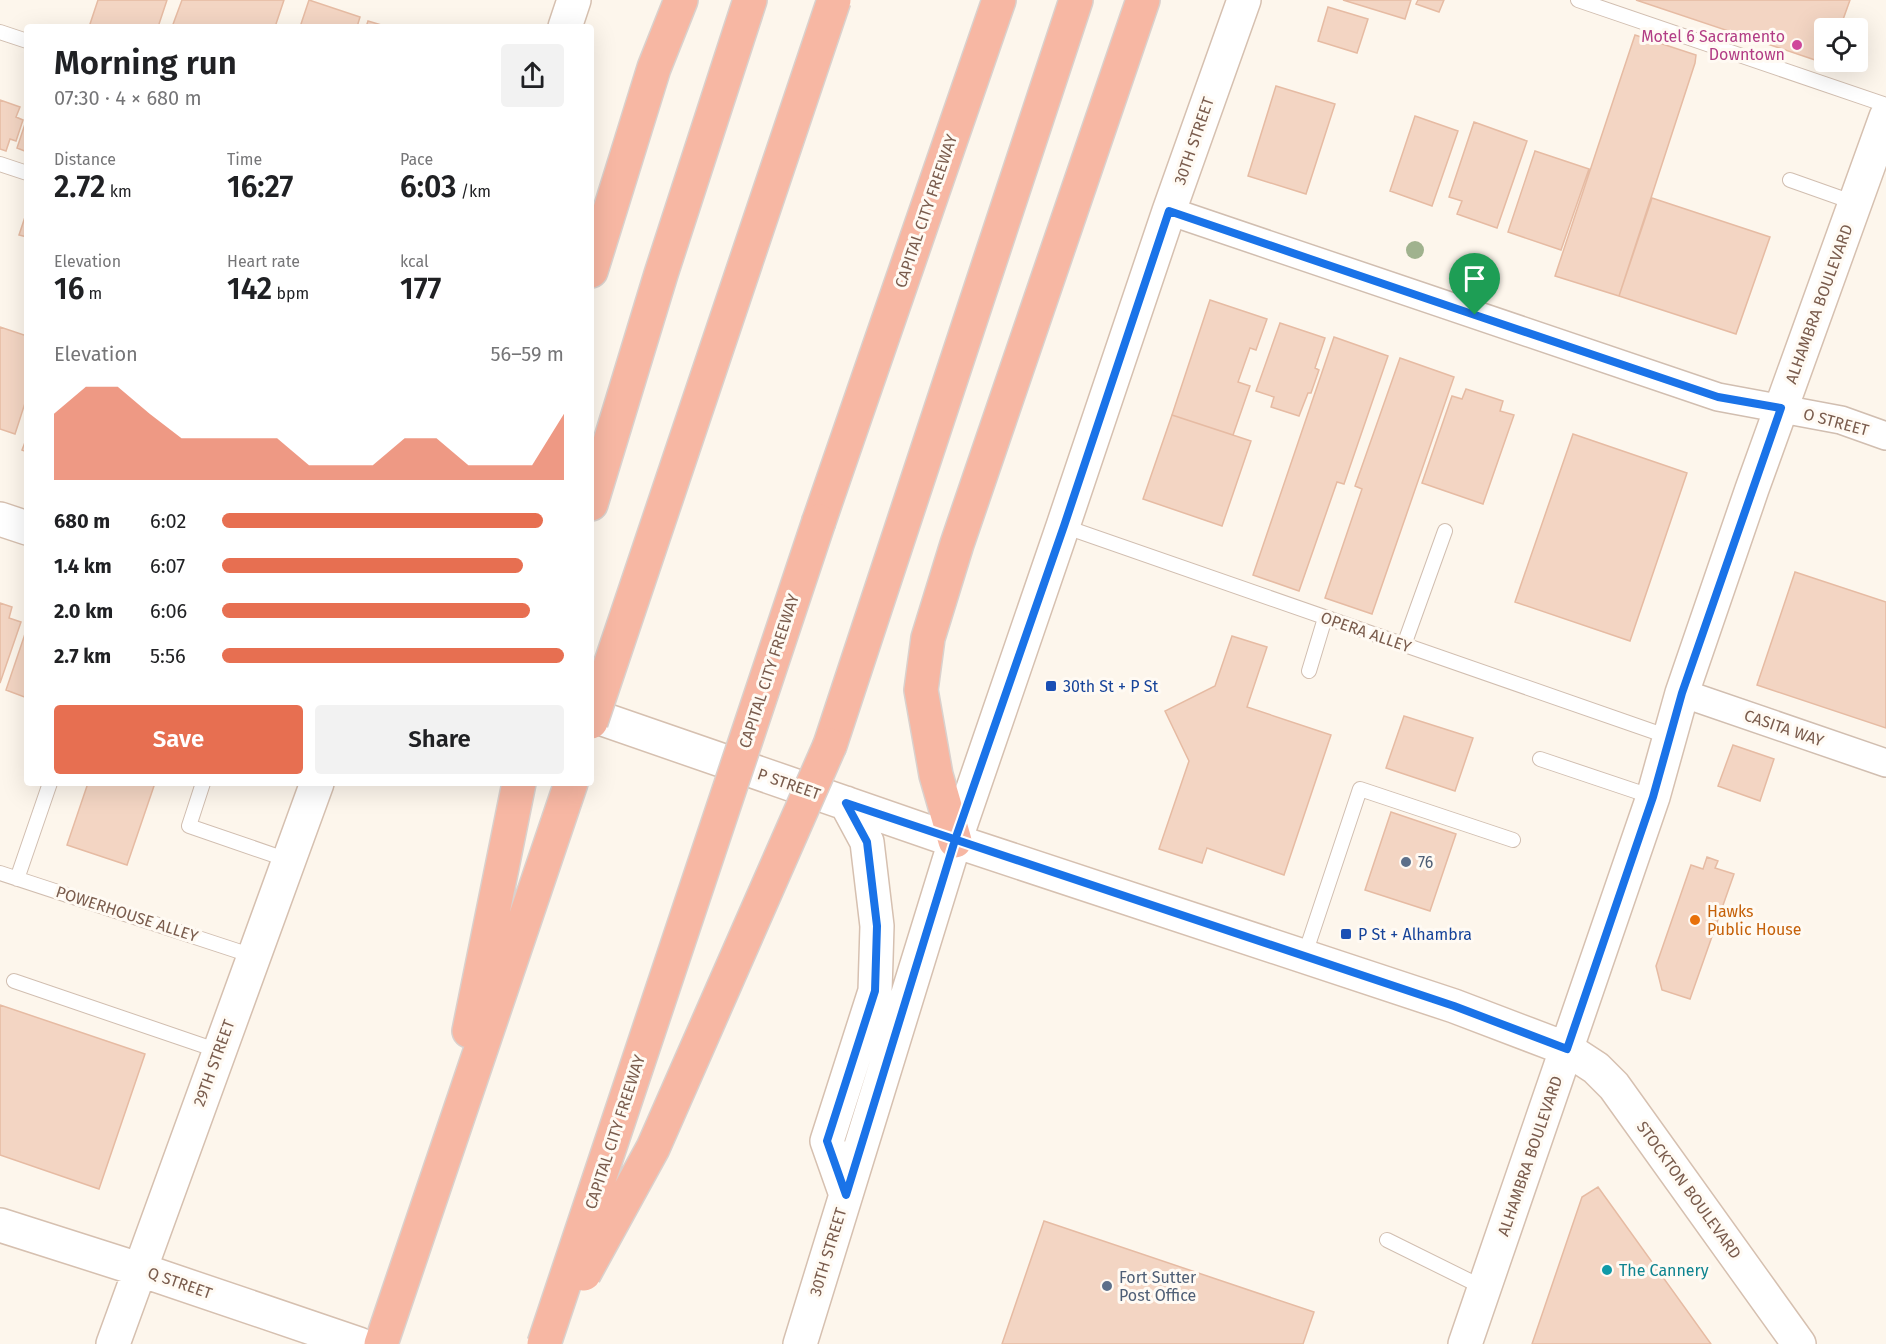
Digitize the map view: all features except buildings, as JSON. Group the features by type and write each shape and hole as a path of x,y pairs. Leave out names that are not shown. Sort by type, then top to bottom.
{"highway":[{"path":"594,262 654,68 681,0"},
{"path":"594,494 661,274 750,0"},
{"path":"594,713 834,0"},
{"name":"CAPITAL CITY FREEWAY","path":"545,1344 812,544 999,0"},
{"path":"545,1344 653,1148 830,745 1076,0"},
{"path":"955,840 936,775 921,690 928,638 957,544 1143,0"},
{"path":"440,1172 518,786"},
{"path":"381,1344 570,786"}],"main road":[{"name":"30TH STREET","path":"800,1344 955,840 1064,526 1169,211 1244,0"},
{"name":"ALHAMBRA BOULEVARD","path":"1465,1344 1653,797 1682,693 1781,408 1886,117"},
{"path":"0,519 24,527"},
{"name":"P STREET","path":"594,717 1454,1006 1567,1049"},
{"name":"29TH STREET","path":"112,1344 315,786"},
{"path":"846,803 867,842 877,926 875,991 827,1141 846,1195"},
{"name":"STOCKTON BOULEVARD","path":"1567,1049 1596,1068 1614,1086 1799,1344"},
{"name":"Q STREET","path":"0,1225 358,1344"}],"street":[{"name":"O STREET","path":"1169,211 1718,397 1841,420 1886,436"},
{"name":"CASITA WAY","path":"1682,693 1886,763"}],"lane":[{"path":"1578,0 1886,105"},
{"path":"0,32 24,40"},
{"path":"0,164 24,172"},
{"path":"1790,180 1855,203"},
{"name":"OPERA ALLEY","path":"1064,526 1669,737"},
{"path":"1404,645 1445,531"},
{"path":"1309,671 1325,618"},
{"path":"1540,759 1653,797"},
{"path":"17,879 49,786"},
{"path":"202,786 189,825 288,860"},
{"path":"1304,957 1360,789 1513,840"},
{"name":"POWERHOUSE ALLEY","path":"0,873 253,956"},
{"path":"14,981 219,1051"},
{"path":"1387,1240 1484,1288"}],"place":[{"name":"Motel 6 Sacramento Downtown","path":"1797,45"},
{"name":"30th St + P St","path":"1051,686"},
{"name":"76","path":"1406,862"},
{"name":"Hawks Public House","path":"1695,920"},
{"name":"P St + Alhambra","path":"1346,934"},
{"name":"The Cannery","path":"1607,1270"},
{"name":"Fort Sutter Post Office","path":"1107,1286"}],"route":[{"path":"1475,315 1169,211 1064,526 955,840 846,1195 827,1141 875,991 877,926 867,842 846,803 955,840 1350,972 1454,1006 1567,1049 1653,797 1682,693 1781,408 1718,397 1475,315"}]}
